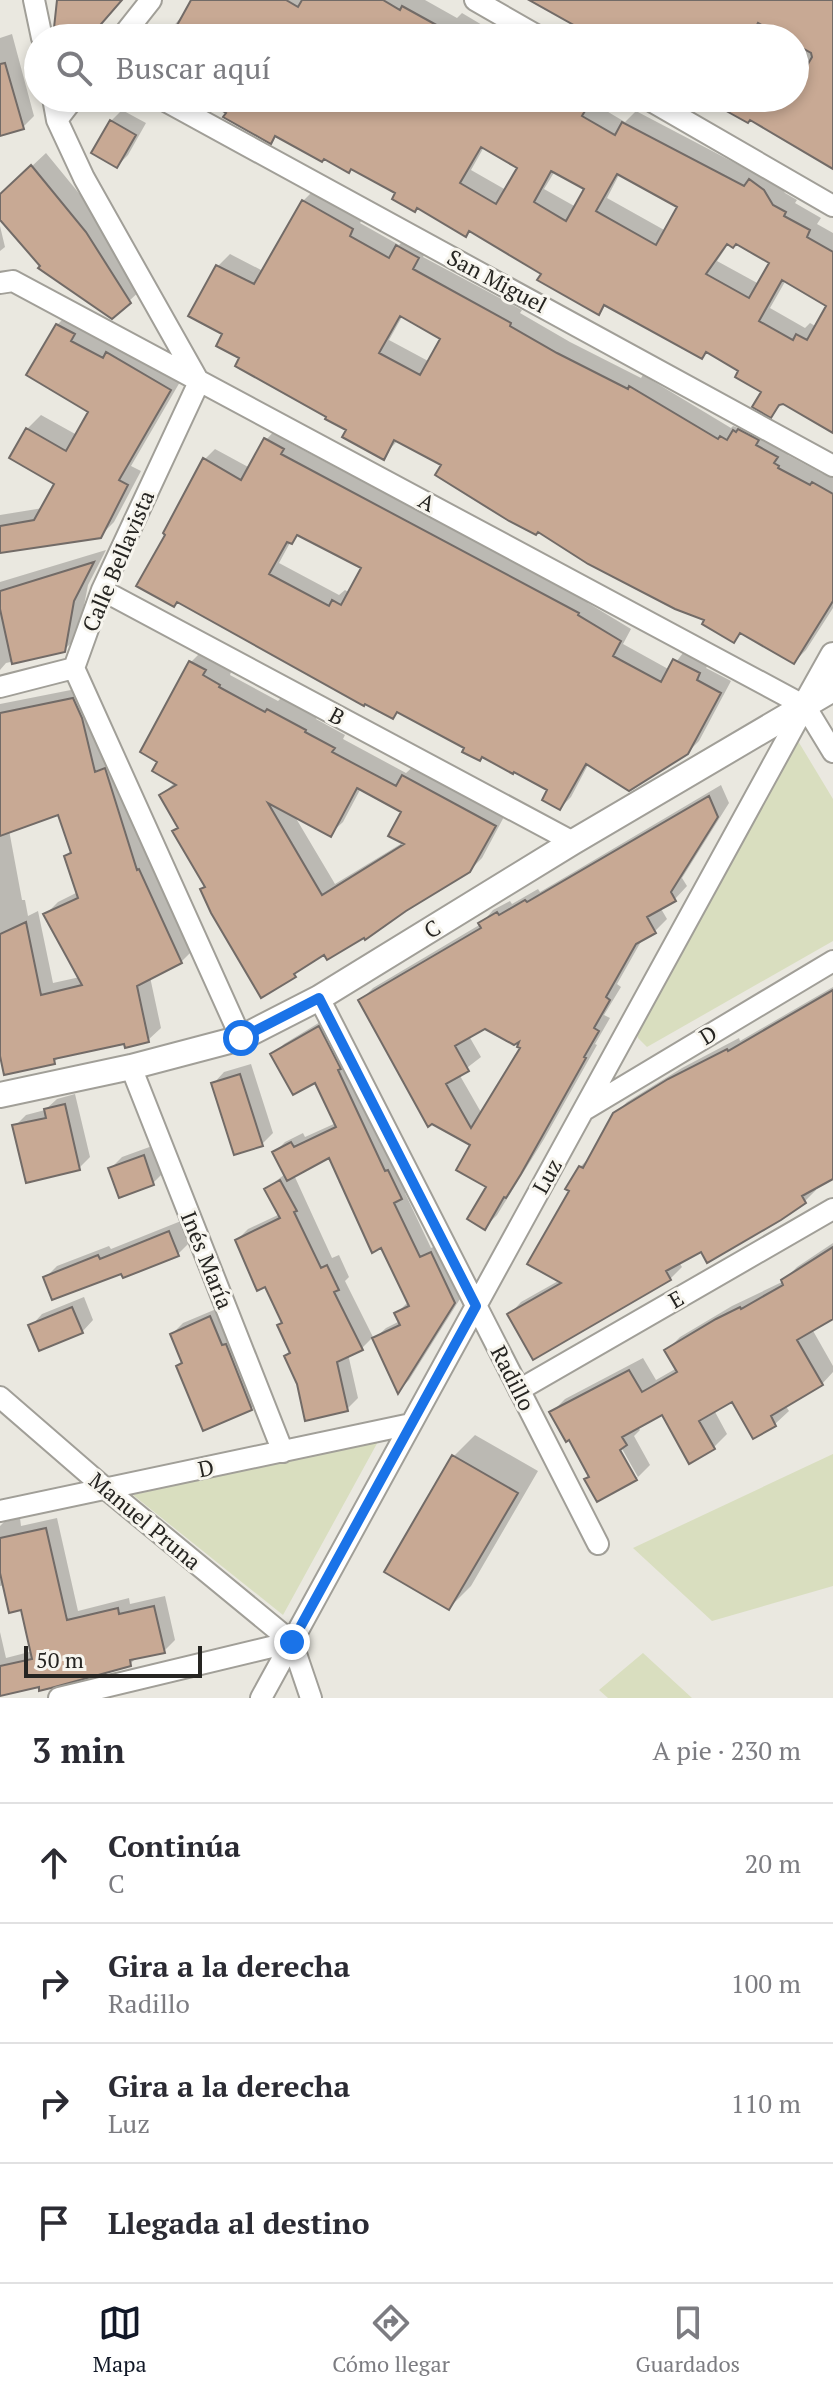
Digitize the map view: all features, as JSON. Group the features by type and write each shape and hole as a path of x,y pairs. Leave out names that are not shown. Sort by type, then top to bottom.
{"street":[{"path":"34,0 39,24"},
{"path":"132,24 151,0"},
{"path":"475,0 517,24"},
{"path":"56,112 84,178 199,382"},
{"path":"57,120 63,112"},
{"name":"San Miguel","path":"186,112 833,466"},
{"path":"670,112 833,206"},
{"name":"A","path":"0,283 13,281 805,706"},
{"name":"Calle Bellavista","path":"74,668 102,590 199,382"},
{"name":"B","path":"102,590 573,842"},
{"name":"Luz","path":"261,1698 833,655"},
{"path":"0,687 74,668 241,1038"},
{"name":"C","path":"0,1095 131,1067 241,1038 319,998 573,842 833,689"},
{"path":"805,706 833,752"},
{"name":"D","path":"584,1110 833,961"},
{"name":"Radillo","path":"319,998 598,1544"},
{"name":"Inés María","path":"131,1067 283,1452"},
{"name":"E","path":"519,1390 833,1209"},
{"name":"Manuel Pruna","path":"0,1397 292,1642"},
{"name":"D","path":"0,1511 411,1424"},
{"path":"59,1698 292,1642 311,1698"}],"green space":[{"path":"795,736 833,799 833,941 647,1047 638,1038 635,1022"},
{"path":"380,1438 283,1615 133,1495"},
{"path":"833,1454 833,1586 712,1621 633,1548"},
{"path":"643,1653 692,1698 608,1698 599,1690"}],"building":[{"path":"57,0 122,0 101,24 54,24"},
{"path":"191,0 286,0 298,7 302,0 383,0 400,10 402,6 435,24 178,24"},
{"path":"529,0 833,0 833,169 750,120 748,123 728,112 809,112 809,62 812,57 809,52 809,24 572,24"},
{"path":"5,63 24,129 0,136 0,64"},
{"path":"224,112 584,112 582,116 615,135 622,122 744,186 749,179 764,190 773,205 786,212 784,216 810,230 807,237 833,252 833,433 783,404 771,418 752,407 761,392 735,377 738,371 706,352 702,359 604,305 599,315 537,280 541,274 469,231 466,237 417,208 415,212 392,199 395,193 351,169 349,173 324,159 322,162 275,136 271,144 223,117","holes":["481,147 517,168 496,204 460,183","551,171 584,189 566,221 534,202","617,174 677,207 656,245 596,211","727,244 733,248 736,244 769,263 749,298 706,274","782,280 826,306 807,340 796,334 793,340 759,321"]},
{"path":"110,120 136,135 117,168 91,153"},
{"path":"31,165 86,232 131,303 112,319 38,268 40,266 0,220 0,194"},
{"path":"302,200 353,229 350,236 389,258 396,245 419,258 413,269 511,323 510,326 557,353 628,389 629,386 718,439 720,436 727,440 733,430 736,432 738,429 759,440 756,445 778,457 774,463 778,468 833,494 833,601 794,664 740,633 734,643 702,624 704,620 675,609 588,564 538,532 536,535 509,521 435,475 441,465 394,440 384,460 342,437 346,430 326,417 235,366 239,358 216,346 222,334 188,316 216,265 254,284","holes":["400,316 440,339 420,375 379,353"]},
{"path":"56,324 75,334 71,341 103,358 106,352 171,390 119,480 128,485 101,538 0,553 0,526 34,520 54,484 9,458 26,428 66,451 88,412 26,375"},
{"path":"264,438 284,449 281,454 579,613 621,641 613,656 661,682 673,659 700,673 697,680 721,693 688,754 629,791 586,764 560,810 542,800 547,790 514,772 482,757 480,761 462,752 464,748 397,712 393,719 364,706 177,602 174,607 136,586 203,458 241,480","holes":["297,535 361,568 341,605 332,600 329,606 269,574 287,542 292,544"]},
{"path":"94,562 74,601 65,652 12,664 0,609 0,591"},
{"path":"189,661 206,670 203,675 219,687 306,730 335,748 332,752 396,786 402,775 496,826 470,872 365,940 327,960 324,955 261,998 211,913 200,889 205,887 172,831 178,828 159,795 176,785 152,771 157,762 140,752","holes":["357,788 401,812 388,836 404,844 322,895 268,803 331,837"]},
{"path":"73,698 82,718 95,772 105,768 137,870 182,963 137,986 149,1042 125,1048 124,1044 54,1059 55,1064 4,1075 0,1056 0,934 26,922 41,995 82,985 43,914 78,898 64,856 71,853 58,815 0,836 0,713"},
{"path":"709,796 718,817 671,892 676,901 647,917 656,933 636,944 606,997 610,1000 594,1028 599,1031 586,1058 521,1174 485,1230 467,1219 486,1187 456,1170 470,1145 432,1124 428,1127 358,1000 481,928 478,923 525,900 527,902","holes":["485,1029 514,1045 519,1042 517,1047 520,1048 471,1128 446,1084 469,1071 455,1046"]},
{"path":"833,990 833,1179 802,1196 806,1203 781,1220 707,1263 701,1252 666,1271 671,1280 533,1360 507,1314 561,1283 527,1264 569,1191 565,1189 579,1166 583,1168 613,1113 668,1079 728,1051"},
{"path":"319,1026 385,1171 388,1170 402,1199 394,1203 420,1257 431,1252 455,1303 398,1394 372,1338 400,1325 394,1313 409,1306 381,1248 372,1253 329,1158 287,1181 272,1152 291,1142 294,1147 336,1127 315,1083 293,1095 270,1054"},
{"path":"240,1074 263,1146 234,1155 211,1083"},
{"path":"65,1104 80,1170 26,1183 12,1125 46,1118 44,1109"},
{"path":"144,1155 154,1185 119,1198 108,1168"},
{"path":"280,1180 321,1268 327,1265 339,1290 334,1292 363,1350 337,1362 348,1411 305,1421 297,1384 284,1356 290,1353 277,1325 282,1323 265,1287 257,1291 235,1240 280,1218 264,1189"},
{"path":"169,1231 179,1256 123,1278 121,1274 52,1300 43,1277 98,1255 100,1259"},
{"path":"833,1247 833,1319 797,1340 823,1385 771,1416 776,1426 753,1439 732,1402 699,1421 715,1449 689,1464 662,1415 622,1437 627,1445 620,1450 637,1480 597,1502 584,1479 589,1477 549,1412 629,1370 642,1392 677,1372 664,1350 783,1285 781,1280"},
{"path":"72,1307 83,1333 39,1351 28,1325"},
{"path":"210,1316 222,1345 226,1344 252,1410 203,1431 176,1366 182,1363 170,1334"},
{"path":"452,1455 518,1493 449,1610 384,1572"},
{"path":"46,1528 67,1620 118,1608 119,1614 154,1606 165,1653 130,1660 131,1666 51,1688 39,1691 39,1687 0,1696 0,1666 32,1659 21,1610 9,1613 0,1573 0,1538"}],"route":[{"path":"241,1038 319,998 476,1306 292,1642"}]}
